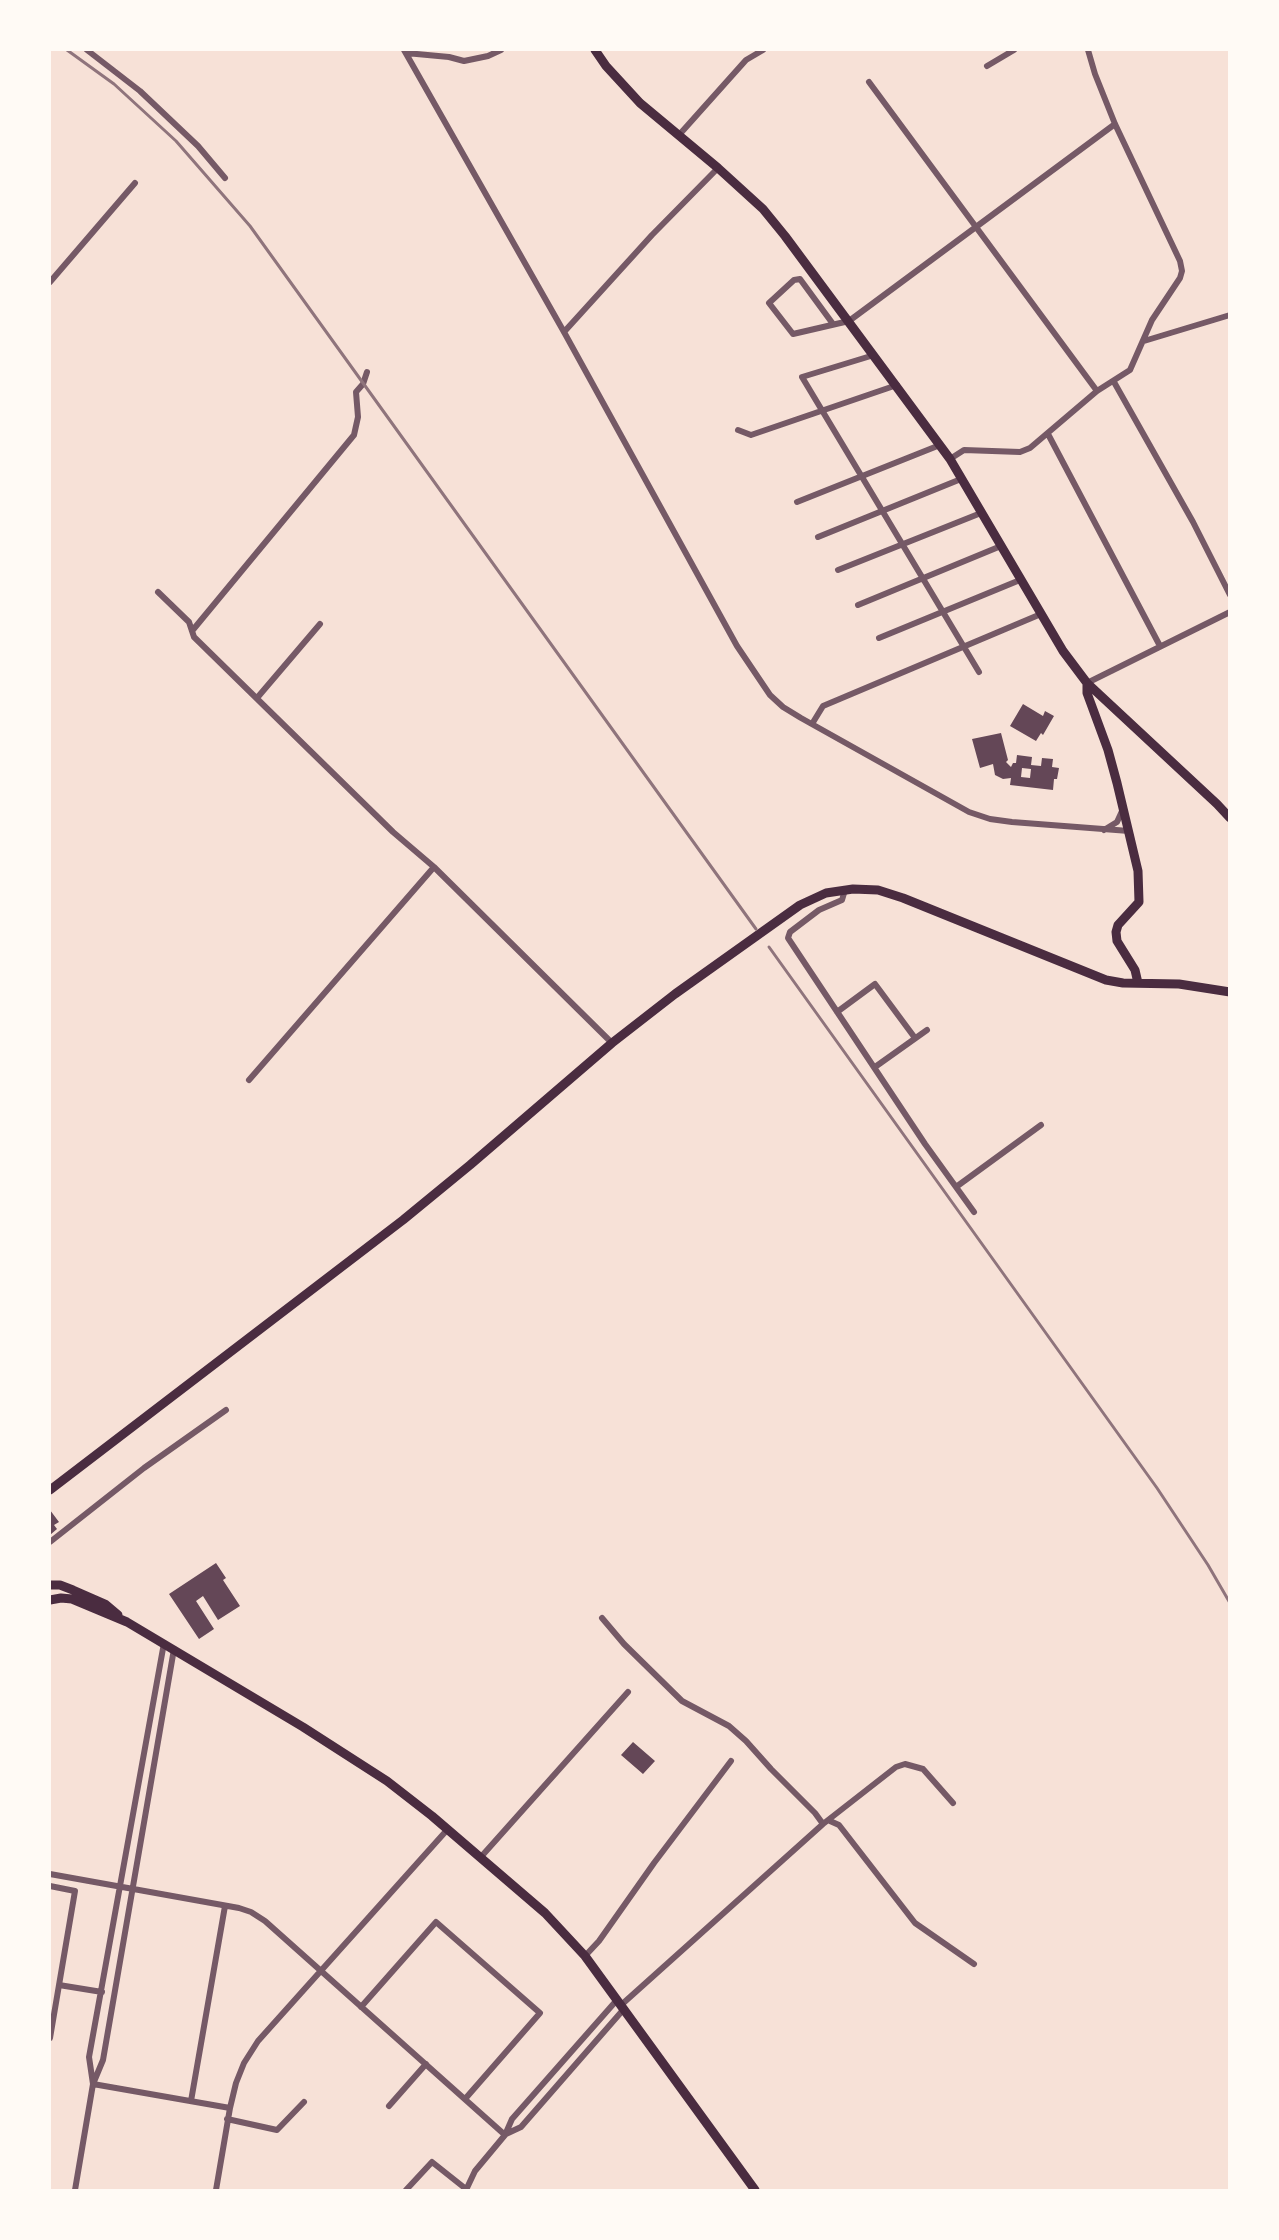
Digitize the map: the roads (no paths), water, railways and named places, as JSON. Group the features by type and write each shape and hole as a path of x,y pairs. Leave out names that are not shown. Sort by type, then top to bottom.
{"main road":[{"path":"595,50 606,66 633,95 718,168 770,218 950,459 1063,651 1087,683 1230,818"},
{"path":"1087,683 1087,693 1108,750 1138,871 1139,902 1119,925 1116,932 1117,941 1135,970 1138,983"},
{"path":"50,1490 403,1220 612,1043 675,994 800,905 826,893 845,890 878,890 903,897 1106,980 1179,984 1230,992"},
{"path":"50,1585 60,1585 105,1604 127,1622"},
{"path":"50,1600 72,1599 127,1622 164,1643 387,1780 447,1830 545,1913 585,1956 755,2190"}],"street":[{"path":"87,50 140,91 198,146 225,177"},
{"path":"405,51 464,61 488,56 501,50"},
{"path":"679,135 746,60 763,50"},
{"path":"987,66 1014,50"},
{"path":"405,51 564,332 737,646 770,695 783,707 969,812 1001,820 1102,831 1129,831"},
{"path":"950,459 964,450 1020,452 1029,448 1097,391 1130,370 1152,320 1180,278 1182,272 1180,261 1115,124 1095,74 1090,51"},
{"path":"869,82 1097,391"},
{"path":"833,324 800,279 794,280 769,303 793,334 849,321 1115,124"},
{"path":"564,332 652,235 718,168"},
{"path":"50,282 135,183"},
{"path":"1144,341 1230,315"},
{"path":"874,355 802,377 979,672"},
{"path":"192,631 354,435 358,417 356,392 363,384 367,372"},
{"path":"1114,382 1193,522 1230,595"},
{"path":"738,430 751,435 897,386"},
{"path":"1048,434 1160,646"},
{"path":"797,502 940,445"},
{"path":"818,537 961,479"},
{"path":"838,570 981,513"},
{"path":"858,605 1000,546"},
{"path":"879,638 1020,580"},
{"path":"158,592 189,621 194,637 393,832 434,867 612,1043"},
{"path":"1087,683 1230,612"},
{"path":"812,724 823,706 1041,614"},
{"path":"257,698 320,624"},
{"path":"1102,831 1117,822 1123,806"},
{"path":"249,1080 434,867"},
{"path":"845,890 842,900 819,910 790,932 788,938 974,1212"},
{"path":"837,1012 875,984 915,1038"},
{"path":"875,1067 927,1029"},
{"path":"956,1187 1041,1125"},
{"path":"50,1542 144,1468 226,1410"},
{"path":"602,1618 633,1653 682,1701 729,1726 747,1740 771,1770 815,1813 823,1824"},
{"path":"93,2084 89,2057 164,1643"},
{"path":"75,2190 93,2084 103,2060 174,1649"},
{"path":"480,1858 628,1692"},
{"path":"585,1956 599,1941 731,1761"},
{"path":"406,2190 432,2162 466,2190 475,2171 505,2135 512,2119 620,2006 823,1824 830,1821 896,1767 904,1764 923,1769 953,1803"},
{"path":"830,1821 839,1825 915,1923 974,1964"},
{"path":"216,2190 227,2119 244,2062 258,2041 447,1830"},
{"path":"50,1874 251,1912 265,1921 505,2135"},
{"path":"50,1886 75,1891 59,1984 53,1997 50,2038"},
{"path":"191,2102 225,1906"},
{"path":"361,2007 436,1922 540,2013 465,2099"},
{"path":"59,1984 102,1992"},
{"path":"505,2135 520,2127 620,2006"},
{"path":"389,2106 426,2064"},
{"path":"93,2084 230,2108"},
{"path":"227,2119 277,2130 303,2102"}],"railway":[{"path":"67,50 114,84 176,141 250,226 756,929"},
{"path":"769,947 1157,1488 1230,1603"}]}
